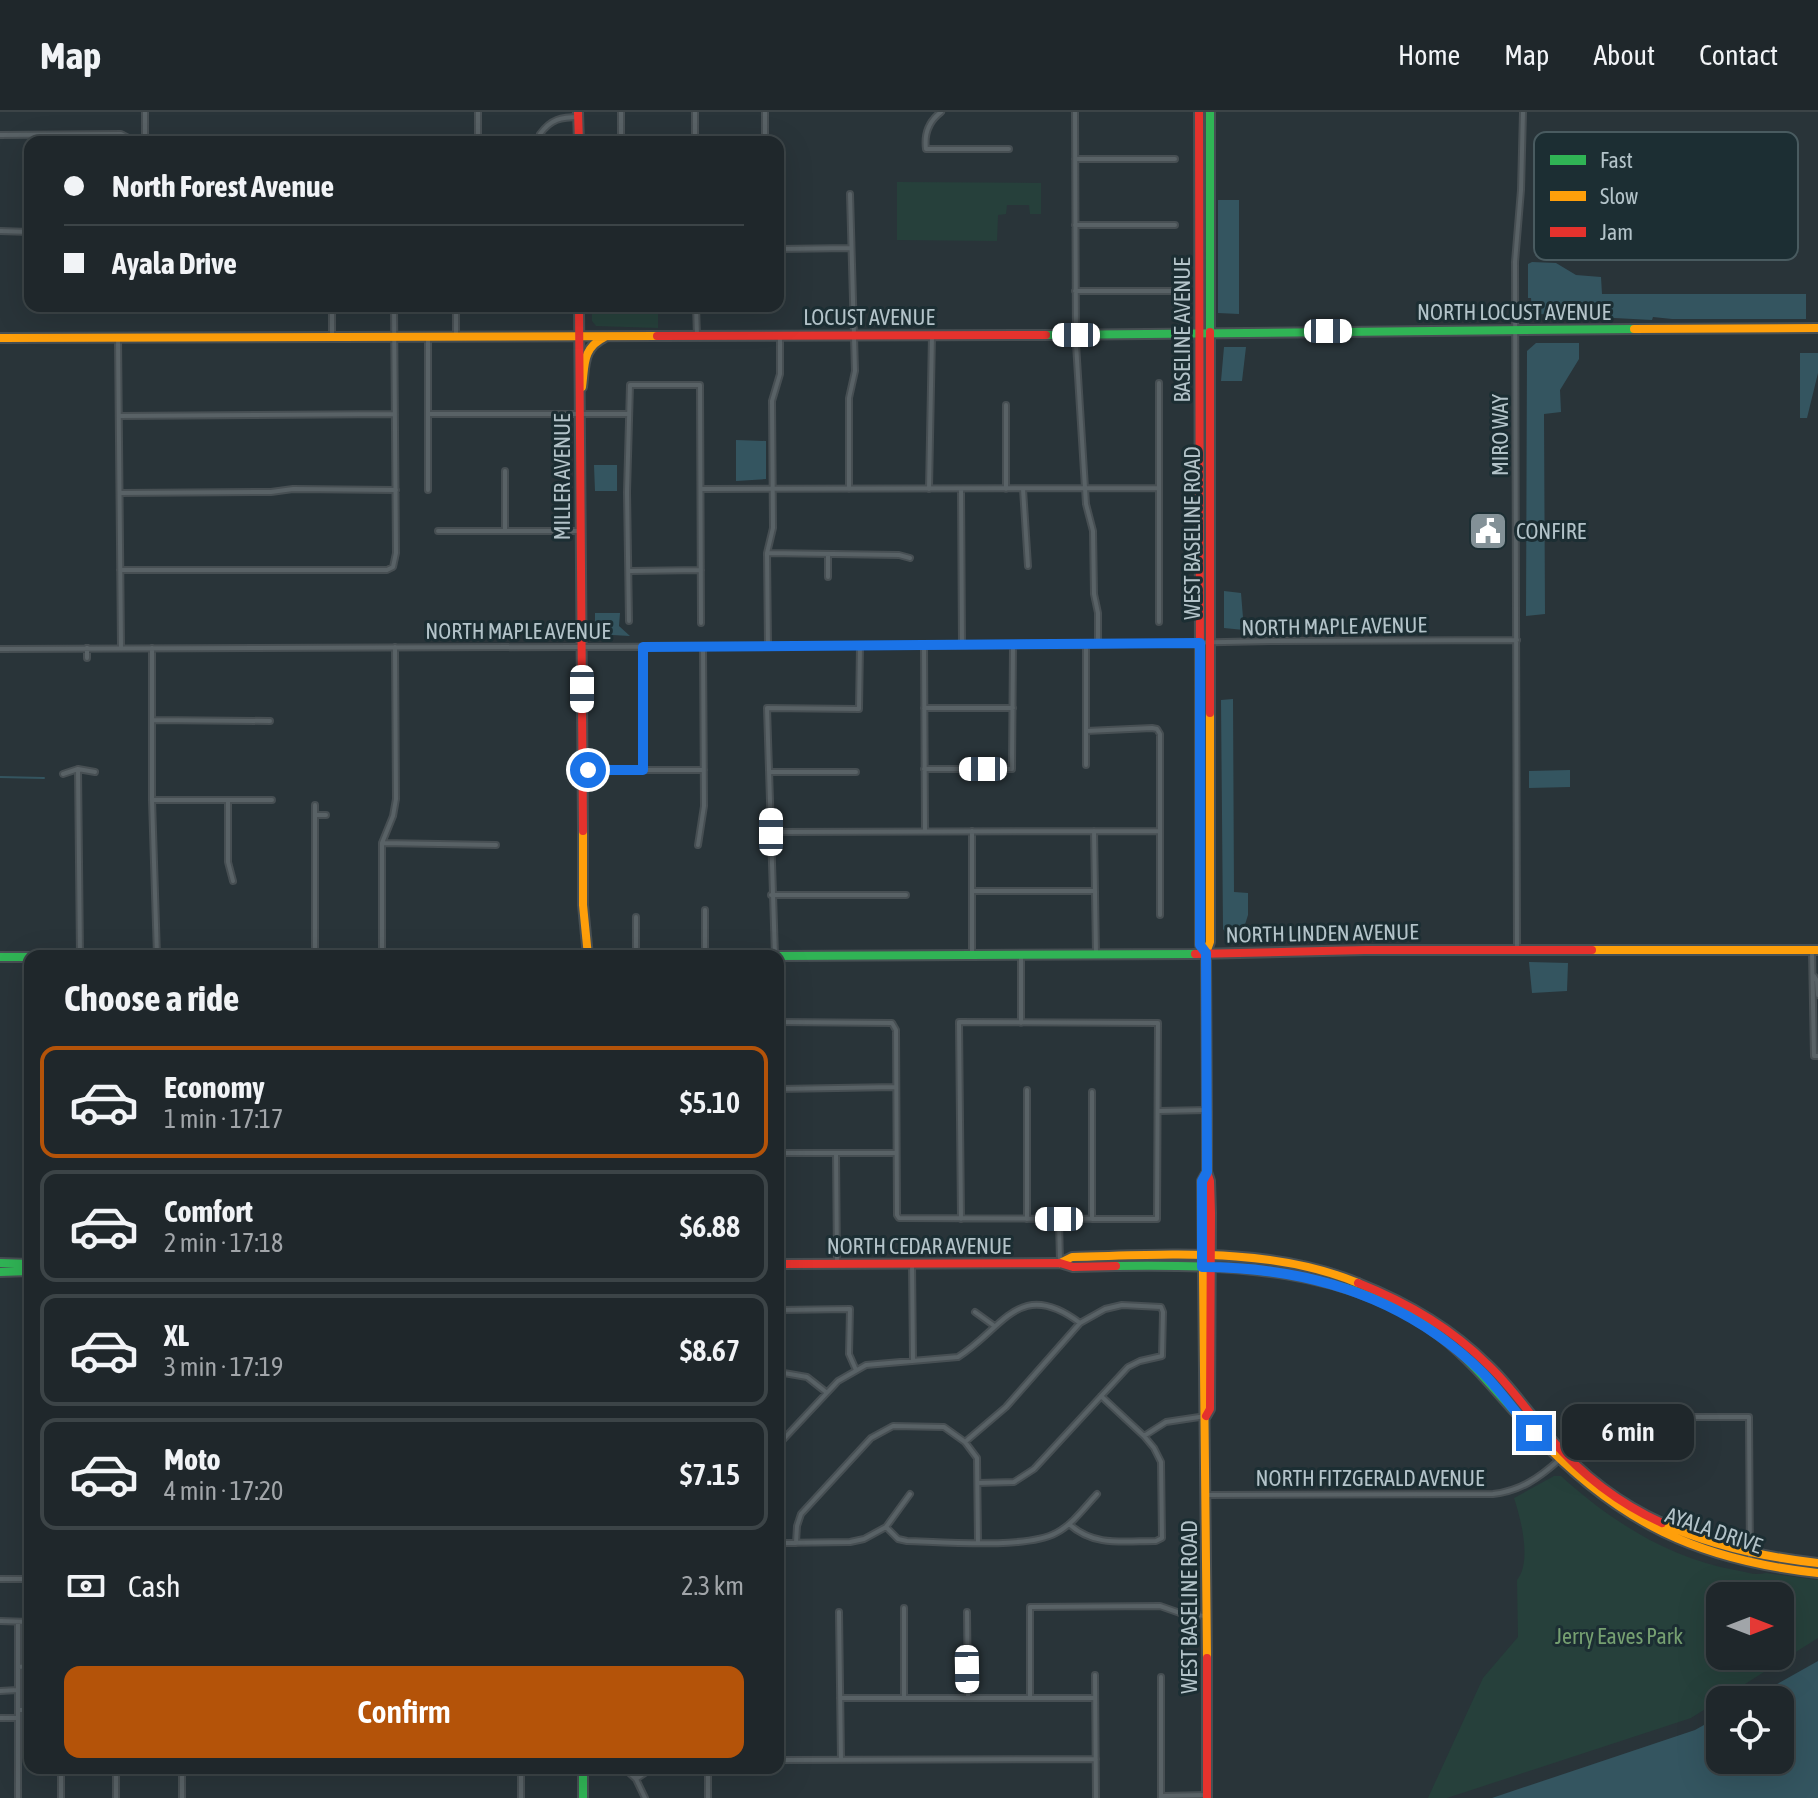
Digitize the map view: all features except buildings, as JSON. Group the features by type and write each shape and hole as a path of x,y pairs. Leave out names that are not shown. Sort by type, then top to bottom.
{"main road":[{"name":"BASELINE AVENUE","path":"1199,112 1200,643"},
{"name":"WEST BASELINE ROAD","path":"1207,1797 1206,1416 1210,1409 1206,1256 1210,1181 1207,1172 1206,953 1210,942 1210,112"},
{"path":"578,115 579,136"},
{"name":"MILLER AVENUE","path":"579,312 583,905 587,950"},
{"name":"NORTH LOCUST AVENUE","path":"1210,334 1818,328"},
{"name":"LOCUST AVENUE","path":"0,338 1210,334"},
{"path":"580,398 586,349 609,336"},
{"name":"WEST BASELINE ROAD","path":"1200,643 1200,945 1206,953"},
{"name":"NORTH LINDEN AVENUE","path":"784,956 1291,950 1815,950"},
{"path":"0,957 24,957"},
{"name":"NORTH CEDAR AVENUE","path":"1060,1263 1072,1257 1206,1256"},
{"name":"AYALA DRIVE","path":"1206,1256 1313,1267 1340,1274 1417,1310 1491,1367 1562,1457"},
{"path":"0,1263 24,1264"},
{"name":"NORTH CEDAR AVENUE","path":"784,1264 1060,1263 1073,1267 1206,1267"},
{"name":"AYALA DRIVE","path":"1206,1267 1274,1271 1324,1281 1373,1298 1411,1316 1449,1342 1483,1373 1562,1457 1603,1488 1662,1524 1708,1543 1750,1559 1817,1573"},
{"path":"0,1272 24,1271"},
{"path":"1750,1559 1818,1563"},
{"path":"583,1774 583,1798"}],"street":[{"path":"145,112 145,136"},
{"path":"478,112 478,136"},
{"path":"621,112 621,136"},
{"path":"695,112 695,136"},
{"path":"765,112 765,136"},
{"path":"941,112 927,128 926,149 1009,149"},
{"path":"1075,112 1076,335 1086,504 1093,531 1098,645"},
{"name":"MIRO WAY","path":"1517,951 1516,255 1523,112"},
{"path":"540,134 555,119 578,115"},
{"path":"0,135 125,136"},
{"path":"1075,159 1175,159"},
{"path":"849,489 848,402 855,371 850,194"},
{"path":"1075,225 1175,225"},
{"path":"0,231 24,232"},
{"path":"784,249 851,248"},
{"path":"1075,291 1175,291"},
{"path":"332,312 332,337"},
{"path":"120,570 387,570 393,567 396,560 394,312"},
{"path":"456,312 456,336"},
{"path":"696,312 697,336"},
{"path":"929,489 932,335"},
{"path":"428,336 428,490"},
{"path":"768,646 767,553 773,528 773,396 780,374 780,336"},
{"path":"118,338 121,648"},
{"path":"1159,383 1159,622"},
{"path":"629,621 630,385 700,385 701,623"},
{"path":"1006,405 1006,489"},
{"path":"119,416 395,414"},
{"path":"428,414 629,414"},
{"path":"505,471 505,530"},
{"path":"701,489 1159,488"},
{"path":"961,489 962,645"},
{"path":"1023,489 1028,566"},
{"path":"120,493 396,490"},
{"path":"438,531 581,531"},
{"path":"767,553 899,555 910,558"},
{"path":"828,554 828,577"},
{"path":"630,571 701,570"},
{"name":"NORTH MAPLE AVENUE","path":"0,649 1098,645 1517,640"},
{"path":"924,769 1012,769 1013,645"},
{"path":"1086,645 1086,765"},
{"path":"698,845 704,806 703,646"},
{"path":"776,950 771,895 771,772 767,708 859,709 860,646"},
{"path":"924,646 925,831"},
{"path":"382,950 382,843 396,799 395,647"},
{"path":"643,647 643,770"},
{"path":"87,648 87,658"},
{"path":"152,648 152,800 157,950"},
{"path":"111,649 112,657"},
{"path":"923,708 1013,708"},
{"path":"152,720 270,721"},
{"path":"1086,731 1152,728 1159,731 1160,915"},
{"path":"78,769 80,950"},
{"path":"63,774 78,769 95,772"},
{"path":"582,770 704,770"},
{"path":"771,772 856,772"},
{"path":"152,800 272,800"},
{"path":"228,800 228,862 233,881"},
{"path":"315,805 315,950"},
{"path":"315,815 326,815"},
{"path":"972,831 972,954"},
{"path":"1094,831 1096,954"},
{"path":"771,832 1159,831"},
{"path":"382,843 496,845"},
{"path":"972,891 1095,891"},
{"path":"771,895 906,895"},
{"path":"705,910 705,950"},
{"path":"636,917 636,950"},
{"path":"1815,950 1811,982 1814,1056 1818,1056"},
{"path":"1021,954 1021,1023"},
{"path":"1814,976 1818,995 1814,1002"},
{"path":"784,1022 892,1023 896,1030 899,1218 961,1219 1157,1219 1158,1023 959,1022 961,1219"},
{"path":"784,1089 896,1087"},
{"path":"1027,1090 1027,1219"},
{"path":"1092,1092 1092,1219"},
{"path":"1159,1111 1207,1110"},
{"path":"784,1153 896,1153"},
{"path":"836,1153 837,1264"},
{"path":"1059,1219 1060,1263"},
{"path":"912,1263 913,1361"},
{"path":"965,1442 1006,1407 1080,1323 1105,1309 1122,1305 1161,1307 1162,1356 1128,1367 1034,1469 1014,1482 978,1483"},
{"path":"784,1438 838,1381 856,1370 877,1363 958,1357 971,1349 1011,1311 1026,1306 1042,1306 1066,1313 1080,1323"},
{"path":"784,1310 850,1309 849,1354 856,1370"},
{"path":"975,1312 993,1325"},
{"path":"784,1373 807,1377 826,1393"},
{"path":"1069,1524 1093,1540 1156,1541 1162,1538 1161,1462 1144,1436 1100,1396"},
{"path":"1144,1436 1166,1422 1206,1416"},
{"name":"NORTH FITZGERALD AVENUE","path":"1207,1495 1493,1494 1512,1491 1529,1483 1594,1431 1611,1423 1635,1417 1749,1417 1750,1559"},
{"path":"796,1543 801,1514 871,1438 893,1426 944,1427 965,1442 977,1458 978,1542"},
{"path":"784,1543 864,1539 886,1527 910,1494"},
{"path":"886,1527 898,1539 907,1541 1030,1541 1056,1534 1097,1494"},
{"path":"0,1579 24,1579"},
{"path":"1030,1697 1030,1607 1160,1606 1180,1613 1207,1616"},
{"path":"904,1608 904,1697"},
{"path":"839,1612 841,1760"},
{"path":"967,1612 968,1697"},
{"path":"0,1621 24,1622"},
{"path":"18,1622 18,1798"},
{"path":"18,1667 24,1666"},
{"path":"1095,1675 1096,1798"},
{"path":"1161,1677 1161,1797 1207,1797"},
{"path":"0,1691 18,1690"},
{"path":"840,1698 1094,1698"},
{"path":"18,1710 24,1710"},
{"path":"0,1718 17,1718"},
{"path":"784,1760 1096,1759"},
{"path":"61,1774 61,1798"},
{"path":"116,1774 116,1798"},
{"path":"182,1774 182,1798"},
{"path":"521,1774 521,1798"},
{"path":"631,1774 645,1798"},
{"path":"636,1779 643,1774"},
{"path":"708,1774 708,1798"}],"green space":[{"path":"897,182 1041,183 1041,214 1030,214 1029,205 1007,205 1006,214 998,215 997,241 897,240"},
{"path":"592,312 658,312 658,328 596,326 592,321"},
{"name":"Jerry Eaves Park","path":"1554,1476 1561,1476 1620,1522 1687,1557 1751,1573 1818,1580 1818,1638 1794,1653 1794,1582 1706,1582 1706,1670 1767,1670 1742,1686 1706,1686 1706,1709 1691,1718 1447,1798 1428,1798 1483,1678 1518,1637 1517,1580 1524,1563 1522,1528 1514,1498"}],"water":[{"path":"1218,200 1239,200 1239,314 1218,313"},
{"path":"1556,263 1576,275 1601,277 1602,294 1806,294 1806,319 1653,317 1652,320 1539,314 1532,309 1531,298 1528,298 1528,264"},
{"path":"1536,343 1579,343 1579,359 1560,390 1561,412 1544,414 1545,614 1526,616 1527,351"},
{"path":"1224,347 1246,347 1242,381 1221,381"},
{"path":"1800,353 1818,353 1818,373 1807,418 1800,418"},
{"path":"736,440 766,441 766,479 736,481"},
{"path":"594,465 617,465 617,491 595,491"},
{"path":"1224,591 1241,593 1244,630 1224,628"},
{"path":"595,613 620,613 619,626 630,636 595,634"},
{"path":"1233,699 1234,892 1248,893 1248,915 1242,934 1226,933 1223,929 1221,700"},
{"path":"1570,770 1570,787 1529,788 1529,771"},
{"path":"1529,962 1568,963 1567,991 1532,993"},
{"path":"1818,1661 1818,1798 1492,1798 1706,1724 1706,1774 1794,1774 1794,1686 1774,1686"}],"waterway":[{"path":"0,777 44,778"}],"traffic: fast":[{"path":"1210,112 1210,332"},
{"path":"1046,335 1634,329"},
{"path":"1200,687 1200,945 1206,953"},
{"path":"784,956 1195,954"},
{"path":"0,957 24,957"},
{"path":"0,1263 24,1264"},
{"path":"1116,1266 1244,1269 1287,1274 1369,1296 1407,1314 1443,1338 1480,1373 1536,1435"},
{"path":"0,1272 24,1271"},
{"path":"583,1774 583,1798"}],"traffic: slow":[{"path":"1634,329 1818,328"},
{"path":"0,338 657,336"},
{"path":"582,387 588,352 605,337"},
{"path":"1207,1111 1210,713"},
{"path":"583,831 583,905 587,950"},
{"path":"1592,950 1818,950"},
{"path":"1207,1172 1202,1181 1207,1658"},
{"path":"1060,1263 1072,1257 1217,1255 1289,1263 1358,1283"},
{"path":"1536,1435 1599,1492 1630,1514 1664,1532 1735,1558 1818,1573"},
{"path":"1662,1523 1738,1549 1818,1563"}],"traffic: jam":[{"path":"578,112 579,136"},
{"path":"1199,112 1200,687"},
{"path":"579,312 583,831"},
{"path":"1210,332 1210,713"},
{"path":"657,336 1046,335"},
{"path":"1195,954 1592,950"},
{"path":"1206,1416 1210,1409 1211,1213 1207,1111"},
{"path":"784,1264 1060,1263 1073,1267 1116,1266"},
{"path":"1358,1283 1410,1307 1458,1338 1496,1373 1575,1464 1616,1497 1662,1523"},
{"path":"1207,1658 1207,1798"}],"place":[{"name":"CONFIRE","path":"1488,531"}],"route":[{"path":"588,770 643,770 643,647 1200,643 1200,945 1206,953 1207,1034 1207,1172 1202,1181 1202,1267 1296,1274 1345,1287 1411,1316 1449,1342 1483,1373 1534,1433"}]}
